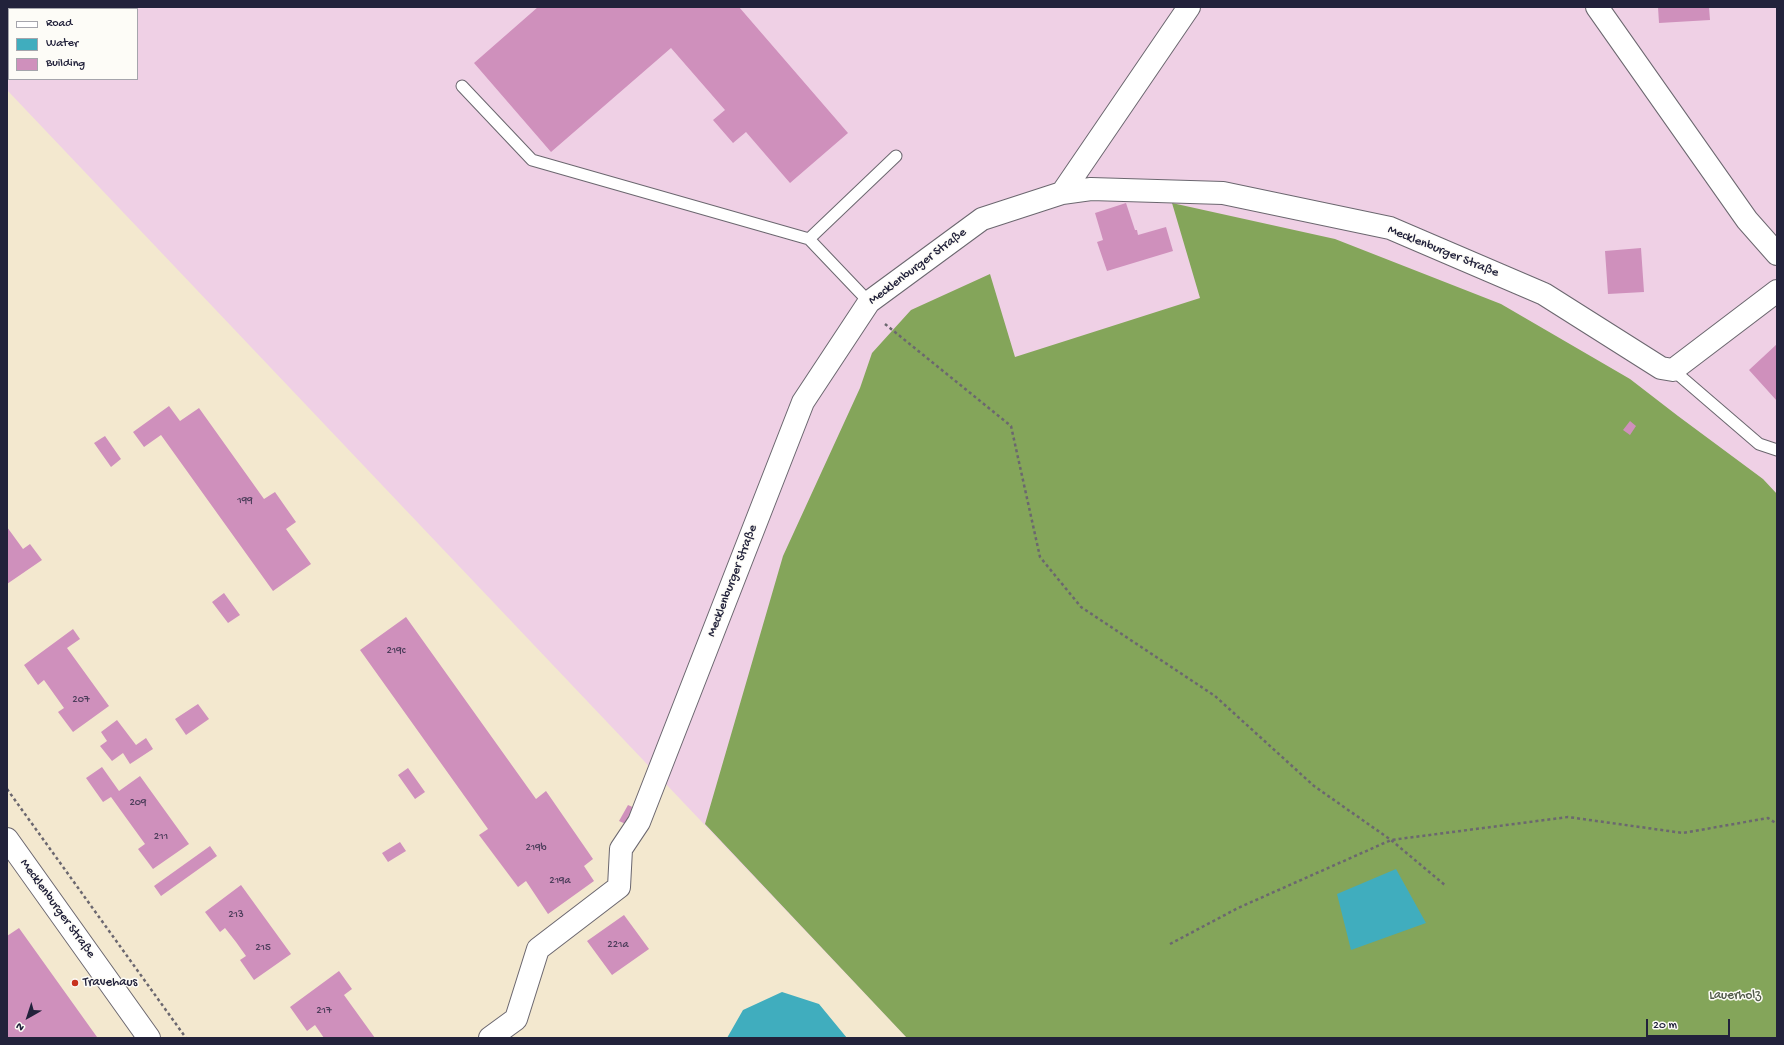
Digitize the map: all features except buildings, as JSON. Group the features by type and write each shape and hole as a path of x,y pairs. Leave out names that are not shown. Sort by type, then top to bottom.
{"street":[{"path":"1062,193 1189,7"},
{"path":"1597,7 1747,220 1777,254"},
{"name":"Mecklenburger Straße","path":"490,1038 516,1019 538,949 619,886 621,849 639,822 803,402 869,302 982,219 1062,193 1091,189 1223,193 1390,228 1544,294 1661,368 1673,370"},
{"path":"1673,370 1777,291"},
{"name":"Mecklenburger Straße","path":"7,839 149,1038"}],"lane":[{"path":"462,86 532,160 809,239 869,302"},
{"path":"809,239 896,156"},
{"path":"1673,370 1759,444 1777,450"}],"path":[{"path":"869,302 885,323 1011,426 1040,557 1081,607 1215,696 1314,786 1391,840 1446,886"},
{"path":"7,789 186,1038"},
{"path":"1170,944 1238,908 1391,840 1568,817 1683,834 1768,818 1777,824"}],"shaded area":[{"path":"7,7 1777,7 1777,947 907,1038 7,90"}],"green space":[{"name":"Lauerholz","path":"1172,203 1335,239 1501,304 1630,379 1763,479 1777,494 1777,1038 907,1038 705,824 783,556 860,388 872,353 911,310 990,274 1015,357 1200,298"}],"water":[{"path":"1396,869 1426,923 1351,950 1337,894"},
{"path":"782,992 819,1004 847,1038 727,1038 743,1010"}],"place":[{"name":"Travehaus","path":"75,983"}]}
